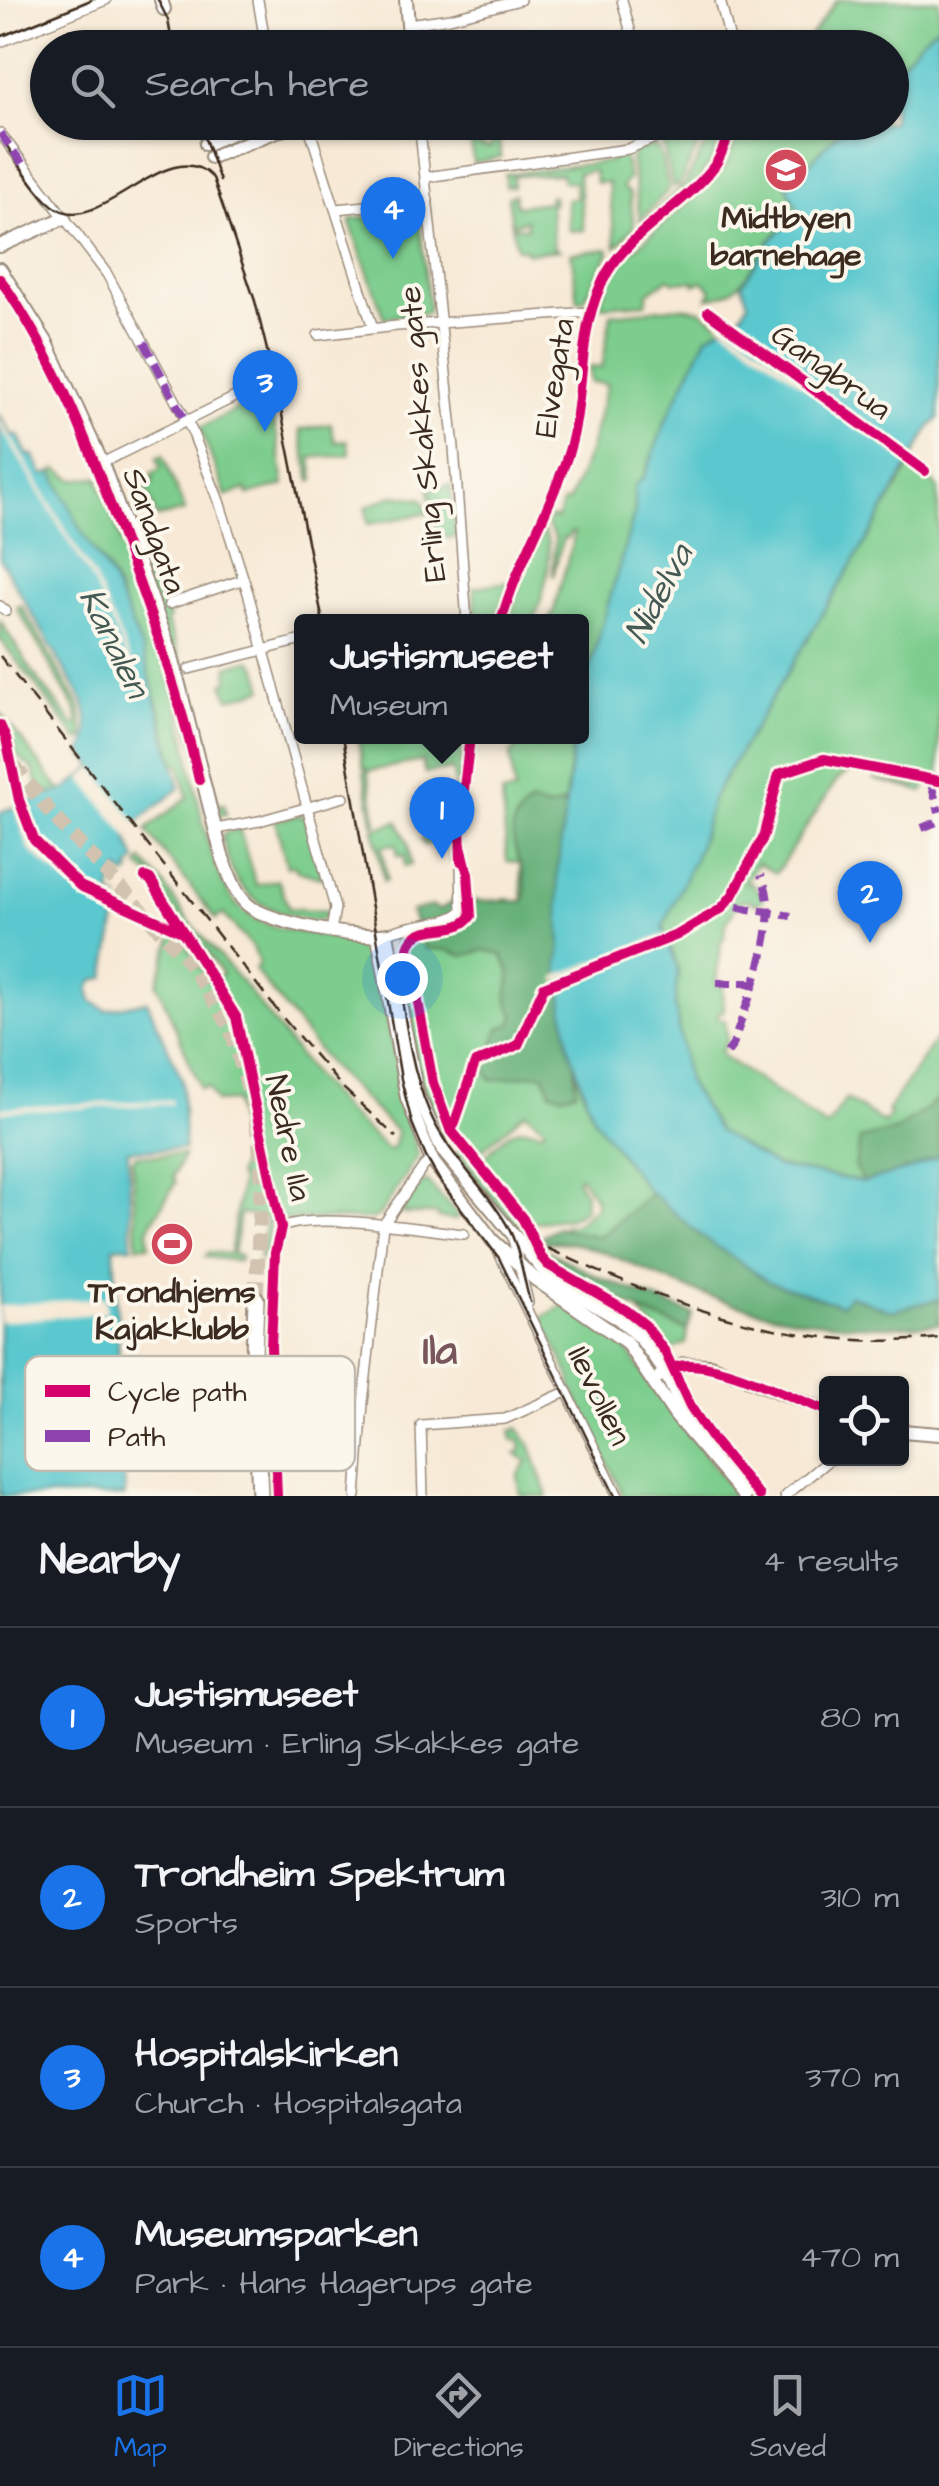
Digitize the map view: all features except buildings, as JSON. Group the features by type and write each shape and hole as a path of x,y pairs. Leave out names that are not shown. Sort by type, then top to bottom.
{"highway":[{"path":"254,1356 256,1299"},
{"path":"259,1471 260,1496"}],"main road":[{"path":"406,0 408,30"},
{"path":"226,140 208,150 244,140"},
{"path":"0,246 64,218"},
{"name":"Sandgata","path":"0,269 47,343 102,463 171,653 222,856 246,904 273,918 332,925 361,938 382,935"},
{"path":"382,935 407,1098 437,1155 513,1236"},
{"name":"Ilevollen","path":"437,1155 493,1240 548,1288 626,1342 659,1376"},
{"name":"Ilevollen","path":"513,1236 564,1287 630,1328 696,1438 744,1496"},
{"path":"659,1376 688,1363 710,1365 819,1407"},
{"path":"909,1431 939,1434"}],"street":[{"path":"30,30 106,0"},
{"path":"258,0 263,30"},
{"path":"408,24 520,0"},
{"path":"622,0 630,30"},
{"path":"720,0 728,30"},
{"path":"0,42 30,30"},
{"path":"0,132 106,274 186,422 220,501 335,908 332,925"},
{"path":"315,140 374,328"},
{"name":"Erling Skakkes gate","path":"421,140 442,322 466,614"},
{"path":"426,177 581,158 628,149 650,140"},
{"name":"Elvegata","path":"504,614 514,578 560,480 570,447 590,312 617,257 692,190 716,163 726,140"},
{"path":"336,209 428,200"},
{"path":"318,336 442,322 590,312"},
{"path":"102,463 261,384"},
{"path":"168,604 242,580"},
{"path":"190,670 294,642"},
{"path":"382,935 403,926 452,919 462,911 460,824 469,744"},
{"path":"216,828 259,821 344,797"},
{"path":"356,1496 383,1225 437,1155"},
{"name":"Nedre Ila","path":"271,1356 275,1253 282,1228 296,1222 383,1225"},
{"path":"383,1225 464,1234"},
{"name":"Ilevollen","path":"513,1236 531,1319"},
{"name":"Ilevollen","path":"493,1240 618,1496"},
{"path":"423,1496 421,1425 505,1419 566,1392"},
{"path":"785,1496 821,1466"},
{"name":"Nedre Ila","path":"276,1471 277,1496"}],"green space":[{"path":"837,0 939,0 939,25 909,54 909,30 815,30"},
{"path":"491,140 499,140 501,157 473,163 471,143 489,148"},
{"path":"678,140 701,140 679,185 673,187 663,145"},
{"path":"707,140 719,141 716,154 699,179 637,233 645,221 685,184"},
{"path":"735,140 831,140 787,187 799,212 780,229 752,269 730,291 708,298 712,289 702,281 695,285 695,281 674,282 669,278 648,293 646,303 602,306 600,301 609,281 625,257 726,165"},
{"path":"654,145 661,155 669,189 640,220 631,159 635,150"},
{"path":"623,154 629,178 622,187 630,194 634,227 616,247 608,182 596,183 594,171 578,173 584,230 569,231 566,200 576,198 574,181 563,182 561,174 513,176 513,186 506,186 505,174 611,161"},
{"path":"514,194 516,206 549,202 549,196 553,196 554,203 550,204 554,247 559,250 527,253 526,249 517,249 512,227 527,228 526,220 512,225 508,197"},
{"path":"419,212 429,309 426,313 384,318 350,223 352,219"},
{"path":"608,249 584,300 578,301 571,253"},
{"path":"680,307 700,310 722,326 668,416 644,477 634,486 635,511 589,671 589,614 552,614 575,533 563,538 553,577 555,537 547,526 550,517 557,519 563,502 568,503 589,452 607,384 590,382 589,367 602,368 611,314"},
{"path":"266,394 284,485 248,495 246,489 226,496 200,428"},
{"path":"331,424 335,442 347,440 350,454 311,458 311,481 300,430"},
{"path":"163,455 185,511 157,518 144,483 154,481 151,474 161,468 157,458"},
{"path":"911,465 938,487 939,785 927,783 923,792 873,779 917,786 919,781 854,768 837,780 776,873 757,863 745,883 751,883 762,895 762,901 739,901 726,924 717,974 717,985 723,987 724,1010 718,1019 725,1020 727,1038 721,1049 723,1056 827,1127 846,1099 884,1123 890,1114 887,1111 939,1034 939,1156 863,1182 775,1166 717,1131 687,1081 675,1004 678,970 663,926 698,850 713,797"},
{"path":"113,467 169,617 167,622 207,737 203,742 217,805 224,804 226,814 216,816 110,468"},
{"path":"57,469 75,480 98,477 177,702 207,838 226,888 238,906 264,923 361,942 372,952 379,968 402,1099 418,1156 380,1215 373,1219 270,1220 267,1251 259,1259 266,1218 240,1214 233,1254 240,1256 239,1261 205,1257 209,1252 230,1254 242,1156 235,1101 216,1102 208,1087 201,1089 157,984 173,934 185,943 211,984 222,974 205,948 199,949 202,946 193,932 189,934 151,876 138,866 142,860 346,1112 389,1151 397,1132 331,1067 255,970 259,962 253,948 223,914 216,919 146,830 188,797 142,650 112,577 82,532 53,472"},
{"path":"451,485 456,537 446,538 433,523 429,489"},
{"path":"395,495 422,499 429,513 368,524 366,507"},
{"path":"543,531 549,562 537,612 511,614 524,570"},
{"path":"508,582 499,614 476,614 474,587"},
{"path":"21,605 80,707 84,738 79,741 0,639 0,621 34,674 74,725 78,725 77,712 18,610"},
{"path":"251,660 258,668 264,689 229,699 223,683 228,681 227,667"},
{"path":"0,712 61,791 51,794 38,786 33,769 18,757"},
{"path":"359,744 425,744 426,750 463,744 457,798 440,803 434,800 457,796 452,769 425,773 422,761 368,771 377,824 374,825 364,772 367,768 363,767"},
{"path":"520,744 573,744 559,844 577,1075 593,1118 653,1192 605,1246 557,1231 576,1224 596,1207 596,1200 580,1176 576,1179 585,1193 585,1209 570,1218 532,1223 481,1160 515,1130 542,1132 545,1127 525,1112 476,1155 456,1132 440,1129 418,1073 395,941 405,931 421,935 476,917 475,902 510,899 511,904 523,903 520,863 507,861 502,794 515,792 510,755"},
{"path":"531,803 548,808 562,804 565,808 576,1091 563,1095 551,1092 544,1074 491,1080 483,1065 493,1050 499,1028 512,1024 515,1015 508,1004 510,972 504,958 485,950 463,956 425,948 411,911 431,906 440,910 453,901 524,901 525,887 513,826"},
{"path":"454,805 458,808 454,833 456,860 451,862 447,840 424,845 421,839 437,836 442,830 441,812"},
{"path":"304,816 322,878 297,871 294,865 287,867 275,820"},
{"path":"398,821 408,843 411,865 405,866 404,855 398,856 396,844 382,846 387,880 384,881 374,829"},
{"path":"239,828 256,885 278,880 289,908 329,911 326,917 311,920 280,912 254,899 244,889 230,866 222,834"},
{"path":"939,1099 939,1156 911,1169 863,1182 855,1167 860,1139 897,1130"},
{"path":"460,1151 525,1230 535,1251 465,1168 455,1154"},
{"path":"136,1155 184,1155 173,1177 176,1182 148,1229 149,1245 137,1246 132,1160"},
{"path":"427,1181 457,1215 456,1220 438,1218 438,1214 403,1214 420,1184"},
{"path":"653,1192 701,1236 891,1311 939,1299 939,1324 836,1324 759,1311 690,1290 595,1249 546,1243 542,1236 557,1227 600,1237"},
{"path":"546,1250 598,1277 693,1314 687,1330 588,1285"},
{"path":"565,1305 619,1340 737,1496 623,1496 542,1317"},
{"path":"639,1311 687,1330 686,1343 672,1350"},
{"path":"518,1428 530,1444 548,1496 521,1496 518,1476 527,1461 516,1454 522,1450 520,1440 513,1440 511,1431"}],"water":[{"name":"Nidelva","path":"939,25 939,418 930,427 713,797 698,850 663,927 678,970 675,1004 687,1081 718,1131 775,1166 863,1182 911,1169 939,1156 939,1299 891,1311 850,1295 841,1305 769,1282 701,1236 646,1188 593,1118 568,1044 558,965 561,947 557,874 573,744 589,744 589,671 635,511 634,486 644,477 707,336 740,316 748,303 742,284 771,240 799,212 787,187 831,140 909,140 909,54"},
{"name":"Kanalen","path":"0,416 12,435 18,435 28,456 33,454 44,475 53,472 82,532 111,577 142,649 180,788 137,822 127,837 136,860 131,872 126,876 120,870 113,879 111,894 120,899 105,978 93,980 89,990 92,1001 106,1010 147,1001 182,1079 184,1149 128,1150 132,1246 114,1247 119,1356 25,1356 25,1471 124,1471 125,1496 0,1496 0,812 66,789 94,767 81,752 88,734 84,703 0,559"}],"pier":[{"path":"723,320 918,463 915,468 718,323"},
{"path":"0,419 95,579 135,670 132,671 92,580 0,426"},
{"path":"94,768 140,826 132,838 133,844 81,778"},
{"path":"22,800 35,838 82,884 122,901 120,911 77,892 29,850 13,802"},
{"path":"670,933 672,940 557,983 556,976"},
{"path":"172,1100 172,1104 0,1112 0,1108"},
{"path":"105,1297 107,1313 0,1322 0,1306"}],"tunnel":[{"path":"0,747 50,812 187,959 230,1026 255,1112 262,1163 256,1299"}],"tram line":[{"path":"0,37 91,0"},
{"path":"158,0 170,30"},
{"path":"0,136 42,196 58,209 76,213 95,208 177,167 196,167 213,178 255,301 321,614"},
{"path":"205,140 220,181"},
{"path":"344,744 401,1079 412,1123 440,1181 499,1258 615,1496"},
{"path":"396,959 412,1056 429,1111 445,1141 509,1230 530,1302"}],"railway":[{"path":"0,656 284,1019 342,1087 396,1137"},
{"path":"547,1248 641,1289 737,1320 837,1338 939,1338"}],"marked path":[{"path":"0,133 25,167"},
{"path":"144,342 186,422"},
{"path":"931,784 939,812"},
{"path":"922,828 939,821"},
{"path":"727,1053 755,983 766,938 767,895 761,875"},
{"path":"737,907 791,916"},
{"path":"717,983 752,983"}],"cycle path":[{"path":"504,614 569,451 586,338 597,294 618,257 703,180 727,140"},
{"path":"0,279 39,342 86,443 157,633 199,780"},
{"name":"Gangbrua","path":"708,312 925,471"},
{"path":"0,725 19,800 34,840 80,886 184,933"},
{"path":"461,861 460,824 469,744"},
{"path":"450,1129 475,1063 518,1045 544,987 677,935 721,909 763,838 779,774 824,759 939,781"},
{"path":"461,846 471,916 456,926 419,934 408,948 433,1083 450,1129 523,1219 548,1265 645,1325 665,1352 690,1406 759,1496"},
{"path":"145,877 150,879 236,1017 281,1228 275,1253 271,1356"},
{"path":"673,1368 688,1365 727,1372 819,1407"},
{"path":"276,1471 277,1496"}],"place":[{"name":"Midtbyen barnehage","path":"786,170"},
{"name":"Museumsparken","path":"393,259"},
{"name":"Hospitalskirken","path":"265,432"},
{"name":"Justismuseet","path":"442,859"},
{"name":"Trondheim Spektrum","path":"870,943"},
{"name":"Trondhjems Kajakklubb","path":"172,1244"}],"district":[{"name":"Ila","path":"440,1352"}]}
